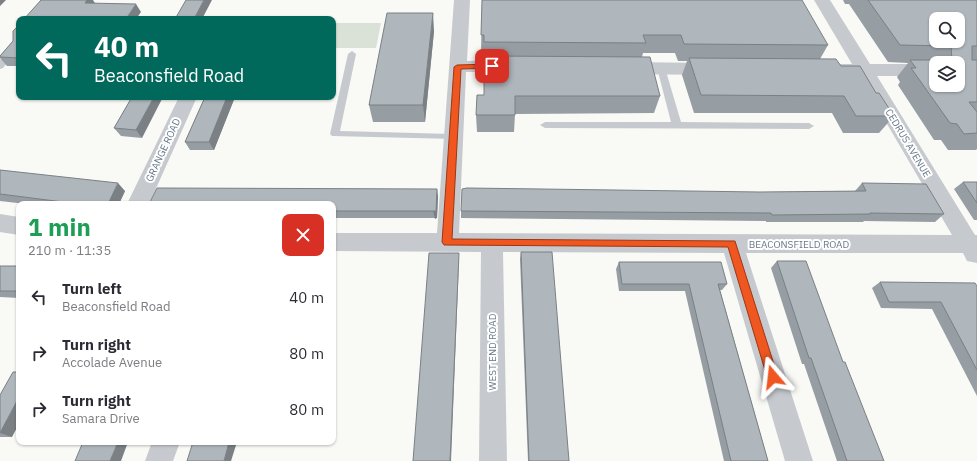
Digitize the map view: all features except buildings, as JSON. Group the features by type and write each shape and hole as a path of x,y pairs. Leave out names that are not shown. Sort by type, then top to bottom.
{"street":[{"name":"CEDRUS AVENUE","path":"822,0 974,248"},
{"path":"447,242 457,67 456,7"},
{"path":"457,67 532,66"},
{"path":"604,67 732,69"},
{"path":"818,70 929,70"},
{"name":"GRANGE ROAD","path":"139,201 187,100"},
{"name":"BEACONSFIELD ROAD","path":"336,242 732,243 974,248"},
{"name":"WEST END ROAD","path":"492,242 493,461"},
{"path":"732,243 798,461"},
{"path":"159,461 165,445"}],"lane":[{"path":"0,66 16,47"},
{"path":"352,54 335,134 452,137"},
{"path":"661,68 677,126"},
{"path":"546,125 809,126"}],"shaded area":[{"path":"336,23 381,23 376,48 336,48"}],"route":[{"path":"492,66 457,67 447,242 732,243 773,377"}]}
